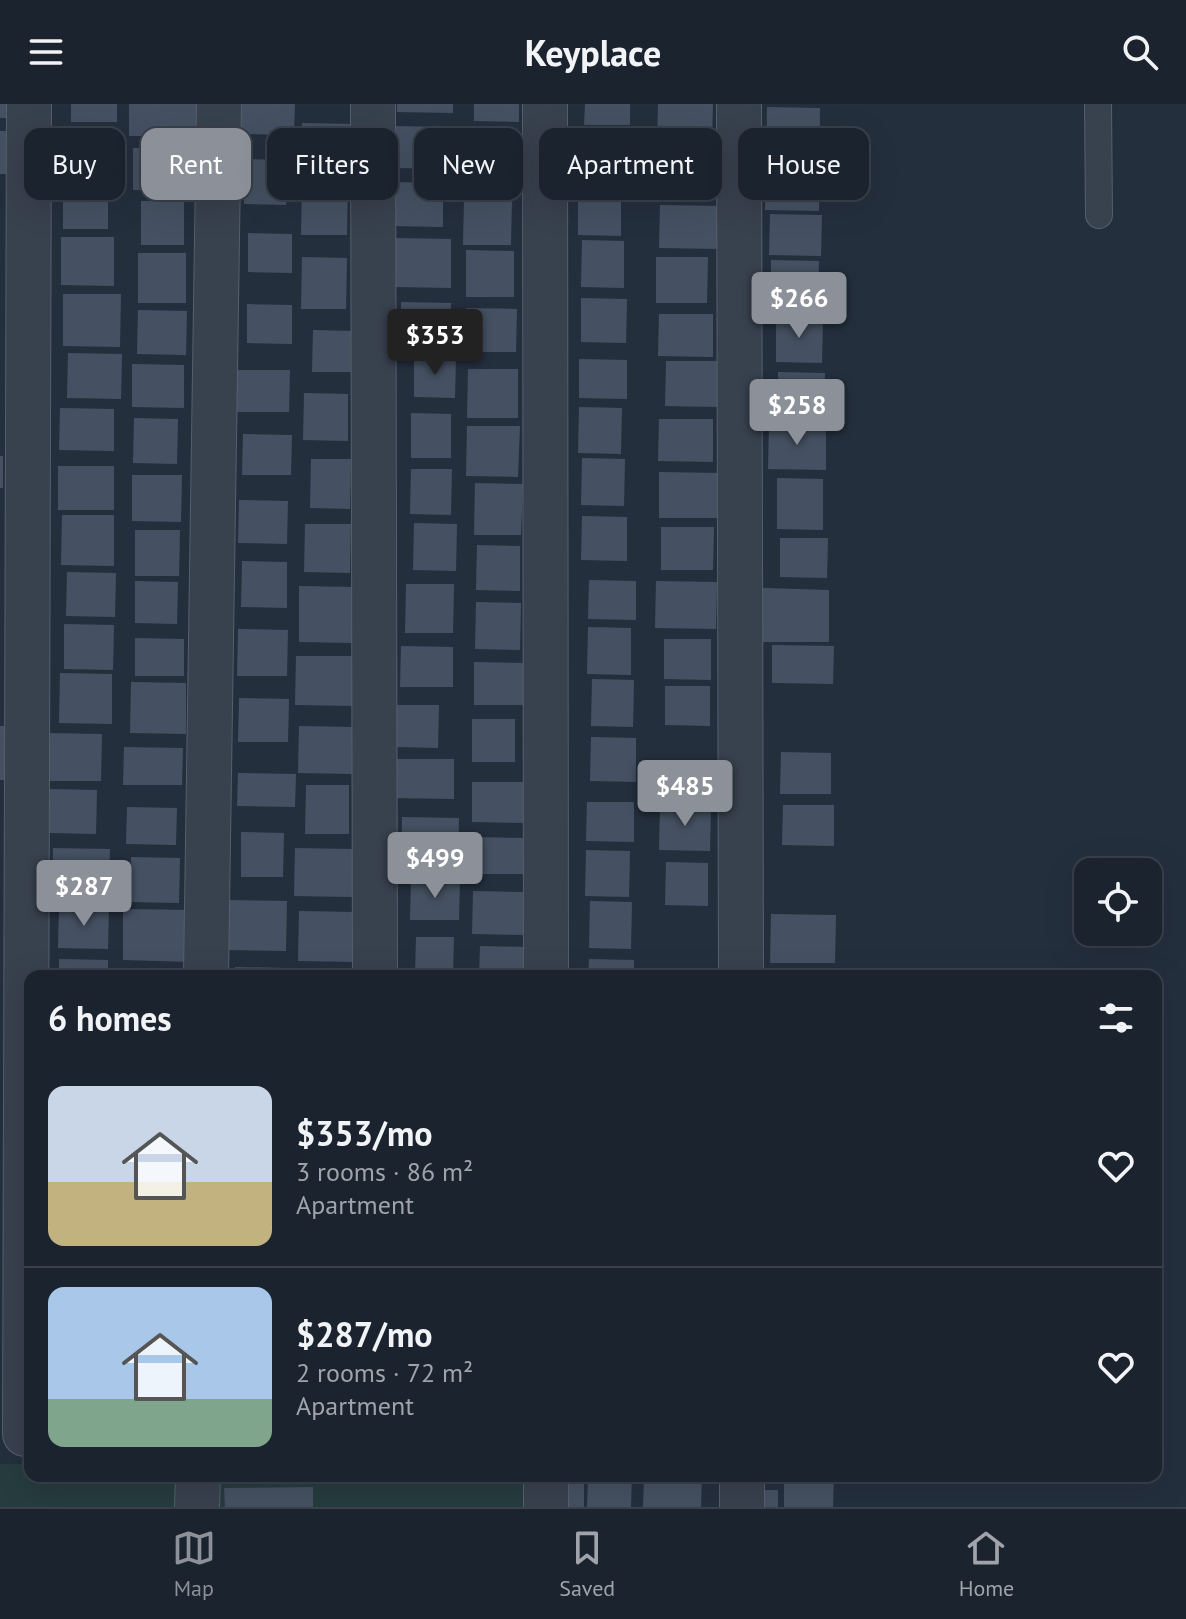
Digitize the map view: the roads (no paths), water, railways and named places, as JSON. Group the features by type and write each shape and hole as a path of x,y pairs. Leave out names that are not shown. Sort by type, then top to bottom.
{"street":[{"path":"18,1433 29,104"},
{"path":"206,970 219,104"},
{"path":"373,104 375,970"},
{"path":"545,104 546,970"},
{"path":"739,104 741,970"},
{"path":"197,1507 198,1482"},
{"path":"546,1482 546,1507"},
{"path":"742,1482 742,1507"}],"lane":[{"path":"1098,104 1099,215"}]}
